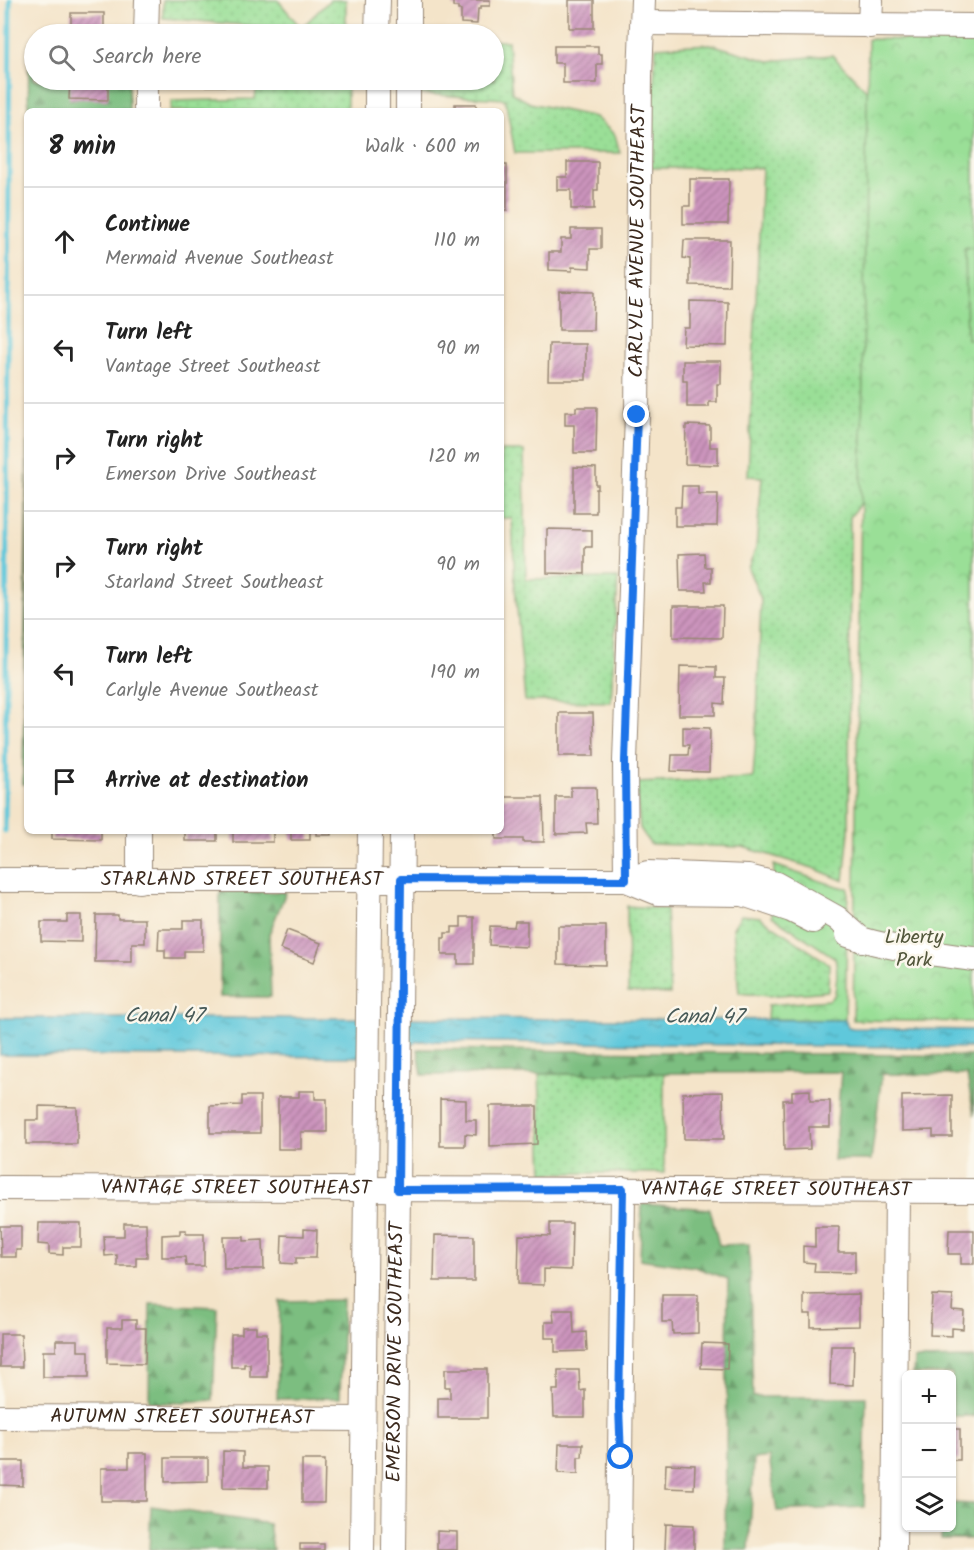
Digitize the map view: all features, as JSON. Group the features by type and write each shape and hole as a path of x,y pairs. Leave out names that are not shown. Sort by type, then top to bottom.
{"street":[{"path":"146,24 147,0"},
{"path":"377,24 378,0"},
{"path":"409,0 409,24"},
{"path":"870,26 871,0"},
{"path":"643,12 870,26 974,26"},
{"name":"CARLYLE AVENUE SOUTHEAST","path":"626,880 625,761 637,415 640,76 643,12"},
{"path":"146,90 146,108"},
{"path":"377,90 377,108"},
{"path":"408,90 408,108"},
{"path":"139,834 139,881"},
{"name":"EMERSON DRIVE SOUTHEAST","path":"362,1550 370,834"},
{"name":"EMERSON DRIVE SOUTHEAST","path":"393,1550 402,834"},
{"name":"STARLAND STREET SOUTHEAST","path":"0,880 370,878 626,880 658,892 743,894 790,910 832,930 862,940 920,952 974,959"},
{"name":"VANTAGE STREET SOUTHEAST","path":"0,1188 974,1191"},
{"path":"619,1550 623,1189"},
{"path":"894,1550 897,1191"},
{"name":"AUTUMN STREET SOUTHEAST","path":"0,1417 363,1419"}],"green space":[{"path":"163,0 278,0 298,24 231,24 163,18"},
{"path":"330,0 346,0 346,24 305,24"},
{"name":"Liberty Park","path":"868,39 974,41 974,1022 853,1020"},
{"path":"504,41 508,41 512,93 530,103 595,117 615,135 620,153 515,153 505,99 419,94 419,90 504,90"},
{"path":"710,44 769,61 832,55 867,91 891,463 850,517 849,831 844,881 813,868 743,847 650,844 640,828 636,783 753,778 761,599 748,568 756,548 762,477 748,476 762,168 649,168 656,47"},
{"path":"28,90 129,90 129,108 28,108"},
{"path":"256,90 347,90 347,108 171,108 172,101 255,99"},
{"path":"965,249 974,249 974,339 967,339"},
{"path":"504,451 524,451 526,579 618,578 611,702 525,701 515,586 512,518 504,518"},
{"path":"24,698 24,784 23,784"},
{"path":"774,865 848,888 845,1020 767,1019 768,1005 829,1000 834,996 837,977 835,958 772,916"},
{"path":"220,891 286,892 269,934 271,997 220,997"},
{"path":"627,906 666,909 670,994 628,992"},
{"path":"741,915 760,917 829,964 828,991 768,996 739,993 733,928"},
{"path":"418,1049 974,1056 974,1115 967,1075 882,1074 871,1160 834,1160 841,1072 422,1075"},
{"path":"664,1073 664,1173 543,1173 539,1074"},
{"path":"642,1204 710,1209 719,1245 749,1244 753,1397 866,1397 864,1507 777,1511 769,1457 754,1459 749,1550 725,1550 728,1279 695,1267 640,1259"},
{"path":"343,1300 340,1398 277,1399 280,1301"},
{"path":"150,1304 217,1307 213,1400 149,1404"},
{"path":"974,1358 974,1418 973,1416 956,1416 956,1370 913,1370 914,1359"},
{"path":"956,1503 974,1504 974,1539 941,1539 942,1532 956,1532"},
{"path":"151,1506 269,1524 273,1550 149,1550"}],"water":[{"path":"0,1018 360,1018 360,1057 0,1055"},
{"path":"408,1018 845,1020 848,1027 853,1028 974,1030 974,1048 418,1041 411,1046 412,1057 408,1057"}],"building":[{"path":"453,0 490,0 490,6 481,6 481,9 478,9 477,24 461,23 461,10 453,7"},
{"path":"569,0 594,0 594,28 569,28"},
{"path":"71,13 104,13 104,24 71,24"},
{"path":"554,46 598,46 598,54 602,54 602,64 597,64 597,83 563,83 563,63 554,63"},
{"path":"69,90 108,90 108,100 69,99"},
{"path":"455,104 476,104 476,108 455,108"},
{"path":"567,162 598,162 598,190 594,190 594,209 571,209 571,190 557,190 557,177 567,177"},
{"path":"504,165 507,165 507,210 504,210"},
{"path":"690,179 729,179 728,224 683,224 683,206 690,206"},
{"path":"571,229 601,229 601,249 590,249 590,268 572,267 572,271 549,270 549,252 561,252 561,239 571,239"},
{"path":"684,240 730,240 729,286 690,285 690,259 683,258"},
{"path":"559,291 594,292 593,330 559,330"},
{"path":"690,301 728,302 727,346 683,345 684,328 690,328"},
{"path":"549,344 586,344 586,380 548,380"},
{"path":"683,361 721,361 721,384 717,384 717,402 709,402 709,407 687,407 687,381 683,381"},
{"path":"576,407 597,407 596,453 574,453 574,425 565,425 565,412 576,412"},
{"path":"686,425 710,426 710,447 718,447 718,465 685,464"},
{"path":"574,467 596,468 598,489 596,489 596,513 574,513"},
{"path":"682,486 698,486 698,494 718,494 717,526 675,526 675,507 681,507"},
{"path":"547,529 592,530 592,547 585,547 585,574 547,573"},
{"path":"704,553 705,567 711,567 711,582 705,582 706,591 680,591 679,554"},
{"path":"673,606 723,606 722,638 673,637"},
{"path":"680,666 716,667 716,678 725,678 724,704 715,703 715,715 679,715"},
{"path":"559,713 593,713 594,756 559,756"},
{"path":"683,727 710,728 709,772 671,771 672,755 688,755 689,745 683,745"},
{"path":"571,787 596,787 597,823 586,823 587,833 556,834 556,797 571,797"},
{"path":"504,797 543,797 544,842 496,839 496,834 504,834"},
{"path":"52,834 101,834 101,840 52,839"},
{"path":"185,834 217,834 217,841 185,841"},
{"path":"233,834 273,834 273,842 233,842"},
{"path":"291,834 310,834 310,840 291,840"},
{"path":"67,915 81,915 81,942 41,941 41,922 67,922"},
{"path":"96,915 118,915 118,919 145,919 145,943 132,943 132,962 95,962"},
{"path":"461,917 474,917 474,964 458,964 458,955 442,955 442,938 445,938 445,933 452,933 452,927 461,927"},
{"path":"183,920 203,920 203,951 184,951 184,958 165,958 165,950 158,950 159,929 183,929"},
{"path":"515,921 527,921 527,947 489,945 490,926 514,927"},
{"path":"558,926 606,926 606,965 558,964"},
{"path":"287,930 321,943 314,962 280,949"},
{"path":"810,1090 810,1101 830,1101 830,1127 809,1127 810,1149 784,1150 783,1100 792,1100 792,1091"},
{"path":"299,1091 315,1091 315,1099 327,1099 327,1132 301,1132 301,1149 278,1149 278,1097 299,1097"},
{"path":"723,1092 724,1139 684,1139 683,1093"},
{"path":"952,1095 952,1137 933,1137 933,1130 902,1131 902,1096"},
{"path":"242,1096 260,1096 260,1133 210,1133 210,1106 242,1105"},
{"path":"440,1099 466,1100 466,1120 476,1120 476,1135 465,1134 465,1146 440,1146"},
{"path":"39,1106 77,1107 77,1144 26,1144 26,1120 39,1120"},
{"path":"490,1106 537,1106 537,1144 490,1146"},
{"path":"39,1223 81,1223 81,1247 63,1247 63,1255 49,1254 49,1245 38,1244"},
{"path":"124,1223 146,1223 147,1257 136,1257 136,1266 117,1266 117,1255 105,1256 104,1236 124,1236"},
{"path":"550,1223 572,1223 571,1270 544,1269 544,1285 518,1284 519,1235 550,1236"},
{"path":"0,1226 21,1226 21,1250 16,1250 16,1257 1,1257"},
{"path":"815,1227 839,1227 838,1252 855,1252 855,1273 814,1272 815,1263 803,1262 803,1246 815,1247"},
{"path":"304,1229 317,1230 316,1258 296,1258 296,1264 281,1263 282,1235 304,1236"},
{"path":"180,1230 186,1230 186,1234 204,1234 204,1266 186,1266 185,1257 162,1257 162,1235 180,1234"},
{"path":"949,1230 974,1230 974,1264 961,1264 961,1254 948,1254"},
{"path":"435,1235 474,1236 474,1281 434,1281"},
{"path":"223,1237 244,1237 244,1241 263,1240 264,1269 224,1269"},
{"path":"859,1294 859,1326 811,1327 811,1314 804,1314 804,1295"},
{"path":"662,1295 698,1295 698,1333 673,1334 672,1322 662,1322"},
{"path":"932,1295 953,1296 952,1310 964,1311 963,1329 952,1328 952,1336 930,1335"},
{"path":"553,1310 573,1310 574,1333 586,1332 587,1351 555,1352 555,1338 545,1338 545,1322 554,1322"},
{"path":"122,1320 136,1320 136,1328 146,1328 145,1364 107,1363 107,1328 122,1328"},
{"path":"242,1327 256,1327 256,1333 267,1333 267,1377 250,1377 250,1364 244,1364 244,1367 231,1367 231,1334 242,1334"},
{"path":"0,1334 21,1334 22,1367 0,1367"},
{"path":"56,1340 78,1340 78,1351 89,1351 89,1377 43,1377 43,1351 56,1351"},
{"path":"702,1343 728,1344 727,1369 701,1368"},
{"path":"831,1346 854,1346 853,1385 830,1384"},
{"path":"445,1369 487,1369 487,1418 438,1418 438,1398 450,1398 450,1387 445,1387"},
{"path":"558,1370 579,1370 580,1391 585,1390 585,1417 554,1417 553,1390 558,1390"},
{"path":"956,1429 960,1429 960,1460 956,1460"},
{"path":"559,1444 583,1444 582,1457 578,1457 578,1474 558,1473"},
{"path":"223,1451 243,1452 243,1467 268,1467 268,1488 223,1487"},
{"path":"129,1453 147,1453 147,1501 101,1501 101,1468 129,1468"},
{"path":"165,1458 208,1458 208,1481 165,1482"},
{"path":"302,1460 325,1460 324,1503 302,1503"},
{"path":"0,1461 23,1461 23,1486 0,1485"},
{"path":"666,1464 695,1465 694,1489 665,1488"},
{"path":"666,1524 694,1525 694,1550 665,1550"},
{"path":"437,1531 457,1532 457,1550 437,1550"},
{"path":"300,1544 324,1544 324,1550 300,1550"}],"waterway":[{"path":"5,831 10,0"}],"route":[{"path":"621,1457 619,1408 623,1189 398,1190 401,879 626,880 625,761 637,415"}],"water label":[{"name":"Canal 47","path":"164,1016"},
{"name":"Canal 47","path":"704,1017"}]}
